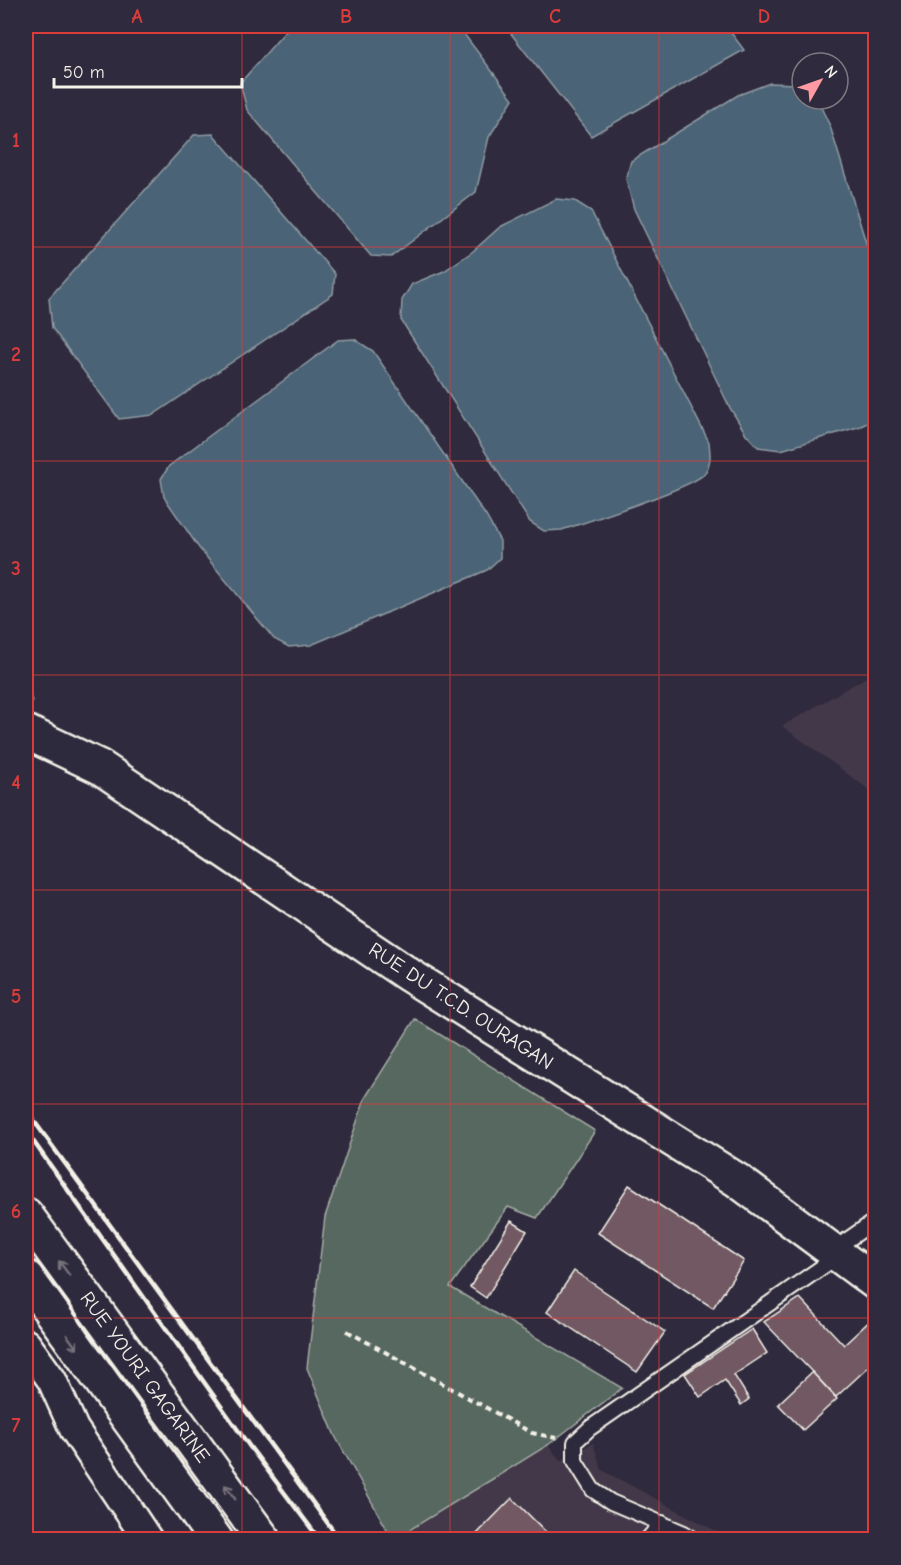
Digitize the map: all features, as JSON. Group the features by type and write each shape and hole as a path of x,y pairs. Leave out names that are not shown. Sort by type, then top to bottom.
{"street":[{"name":"RUE DU T.C.D. OURAGAN","path":"30,737 108,773 409,975 737,1180 876,1283"},
{"name":"RUE YOURI GAGARINE","path":"26,1215 264,1539"},
{"name":"RUE YOURI GAGARINE","path":"26,1278 216,1539"},
{"path":"26,1344 52,1380 74,1429 148,1539"},
{"path":"190,1503 209,1539"}],"lane":[{"path":"695,1539 611,1502 593,1490 575,1461 575,1442 590,1428 836,1252 876,1220"},
{"path":"647,1539 662,1523"}],"path":[{"path":"348,1331 532,1433 575,1442"}],"shaded area":[{"path":"875,672 875,794 782,726"},
{"path":"593,1443 602,1470 731,1539 395,1540 548,1445 561,1461"}],"green space":[{"path":"415,1019 595,1131 537,1218 508,1207 450,1287 622,1388 548,1445 393,1540 335,1436 307,1368 325,1217 365,1098"}],"water":[{"path":"290,26 458,26 513,99 489,137 476,192 391,257 371,256 247,110 240,83"},
{"path":"505,26 726,26 744,50 591,136"},
{"path":"770,83 790,84 790,111 823,111 830,126 875,279 875,419 861,426 781,450 758,447 746,434 730,408 634,209 626,179 631,161 738,95"},
{"path":"213,134 335,274 333,294 153,415 119,419 52,328 49,298 194,135"},
{"path":"556,199 575,201 591,211 709,442 710,458 705,473 682,487 562,530 544,531 530,522 401,320 402,300 412,284 444,271 472,252 500,227"},
{"path":"354,339 373,351 486,516 500,541 500,558 487,570 311,645 289,647 274,639 199,548 164,497 161,479 169,466 338,340"}],"building":[{"path":"629,1185 744,1261 713,1308 598,1233"},
{"path":"511,1221 527,1231 486,1298 470,1287"},
{"path":"574,1271 665,1332 637,1372 547,1312"},
{"path":"800,1298 844,1345 876,1315 876,1360 836,1397 764,1322"},
{"path":"752,1329 767,1353 734,1375 749,1399 741,1405 725,1380 700,1397 685,1374"},
{"path":"812,1372 837,1399 803,1430 778,1404"},
{"path":"512,1498 554,1540 471,1540"}],"railway":[{"path":"26,1110 340,1540"},
{"path":"26,1131 250,1447 320,1540"}]}
